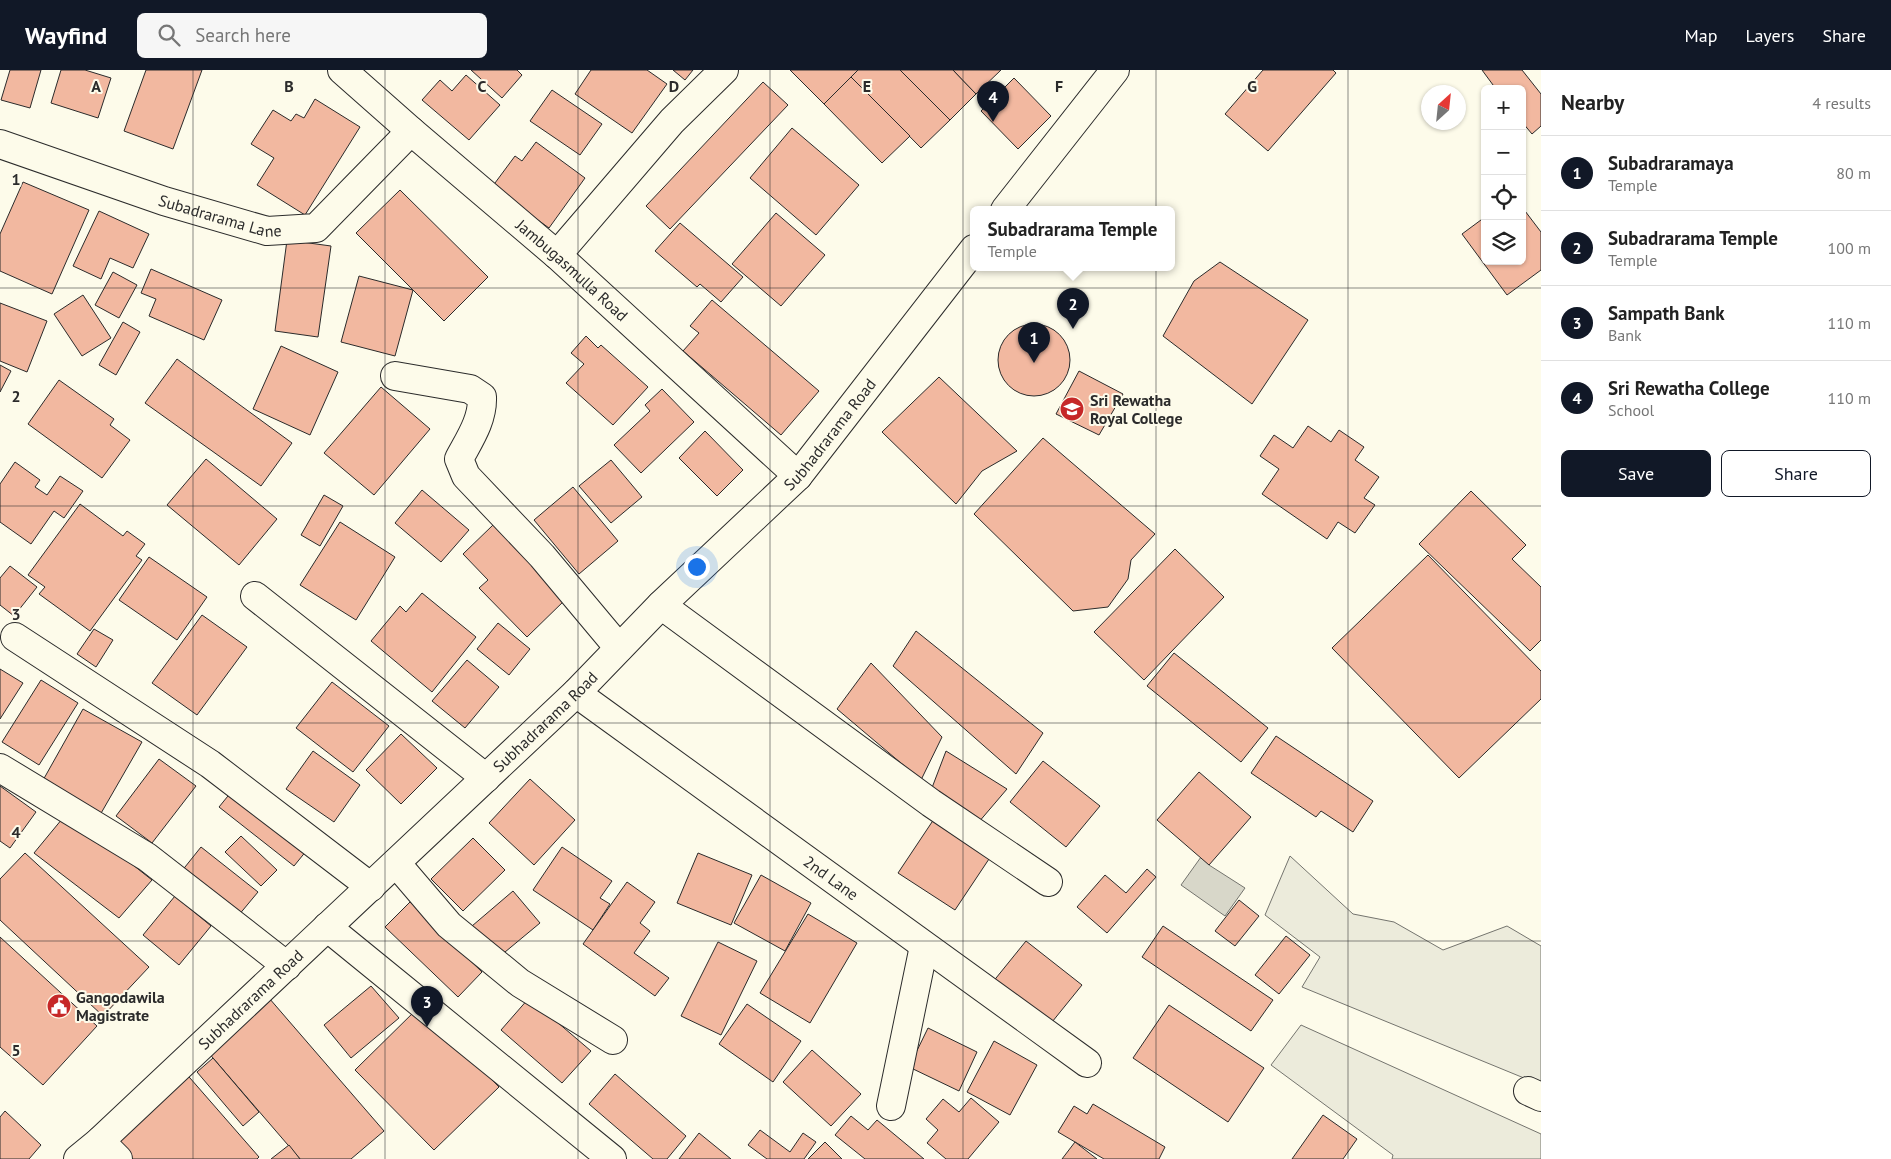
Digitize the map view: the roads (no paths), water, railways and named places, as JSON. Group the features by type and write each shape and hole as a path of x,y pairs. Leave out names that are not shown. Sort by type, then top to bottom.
{"street":[{"name":"Jambugasmulla Road","path":"342,70 557,255 798,476"},
{"path":"557,255 672,121 724,70"},
{"path":"1008,206 1115,70"},
{"name":"Subadrarama Lane","path":"0,144 164,201 268,231 316,228 411,131"},
{"name":"Subhadrarama Road","path":"78,1159 109,1150 287,966 576,693 661,605 798,476 970,254"},
{"path":"395,376 470,389 482,397 483,409 473,434 459,459 466,476 542,556 619,648"},
{"path":"255,596 486,778"},
{"path":"661,605 931,803 1048,882"},
{"path":"15,637 210,764 371,887"},
{"name":"2nd Lane","path":"576,693 1086,1063"},
{"path":"0,768 147,857 287,966"},
{"path":"396,863 449,925 520,983 613,1040"},
{"path":"327,928 612,1159"},
{"path":"891,1106 924,946"}],"place":[{"name":"Sri Rewatha College","path":"993,122"},
{"name":"Subadrarama Temple","path":"1073,329"},
{"name":"Subadraramaya","path":"1034,363"},
{"name":"Sri Rewatha Royal College","path":"1072,409"},
{"name":"Gangodawila Magistrate","path":"59,1006"},
{"name":"Sampath Bank","path":"427,1027"}]}
